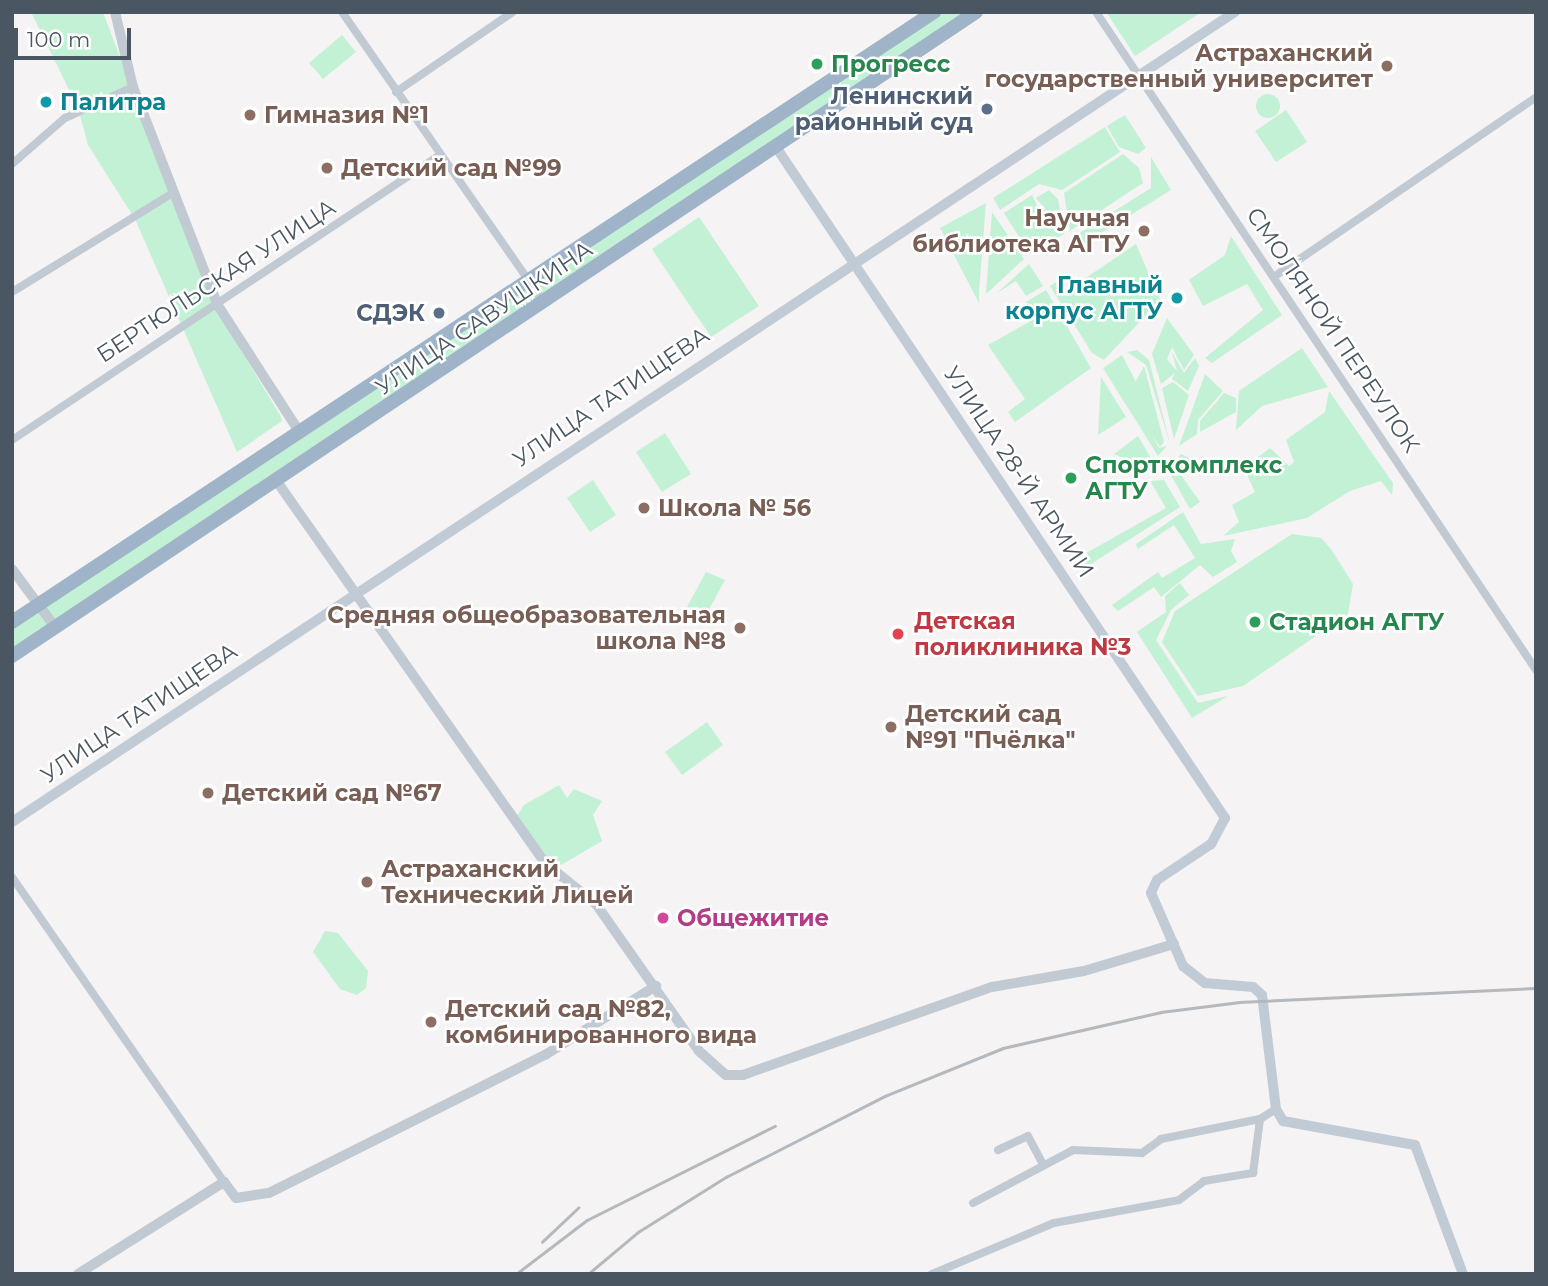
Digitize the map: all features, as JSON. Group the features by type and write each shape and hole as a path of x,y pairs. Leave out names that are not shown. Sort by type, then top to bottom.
{"highway":[{"name":"УЛИЦА САВУШКИНА","path":"12,622 299,431 530,283 934,12"},
{"name":"УЛИЦА САВУШКИНА","path":"12,656 278,483 778,150 976,12"}],"main road":[{"name":"УЛИЦА ТАТИЩЕВА","path":"12,822 853,261 1235,12"},
{"name":"УЛИЦА 28-Й АРМИИ","path":"778,150 1225,818 1212,844 1157,880 1152,893 1174,944"},
{"path":"1174,944 1197,979 1253,987 1262,995 1276,1110 1300,1127 1400,1141 1423,1157 1463,1274"}],"street":[{"path":"115,12 133,87 217,304 299,431"},
{"path":"342,12 545,305"},
{"path":"396,92 513,12"},
{"name":"СМОЛЯНОЙ ПЕРЕУЛОК","path":"1096,12 1536,670"},
{"path":"12,164 65,118 133,87"},
{"path":"1275,276 1536,97"},
{"name":"БЕРТЮЛЬСКАЯ УЛИЦА","path":"12,440 440,155"},
{"path":"12,292 173,193"},
{"path":"278,483 353,594 546,864 596,904 711,1065 743,1075 992,987 1083,971 1174,944"},
{"path":"12,569 55,627"},
{"path":"12,877 236,1198 269,1193 568,1043 656,986"},
{"path":"973,1203 1073,1150 1142,1153 1171,1136 1260,1119 1276,1110"},
{"path":"932,1274 1055,1223 1179,1200 1204,1181 1253,1173 1260,1119"},
{"path":"998,1150 1028,1136 1043,1164"},
{"path":"78,1274 223,1182"}],"green space":[{"path":"31,12 103,12 212,302 282,421 237,452 135,219 88,145 78,108"},
{"path":"937,12 971,12 12,656 12,623"},
{"path":"1106,12 1201,12 1135,56"},
{"path":"342,35 356,52 323,79 309,63"},
{"path":"1263,94 1273,94 1280,101 1280,111 1273,118 1263,118 1256,111 1256,101"},
{"path":"1286,110 1307,142 1276,162 1255,131"},
{"path":"1125,115 1146,148 1138,154 1119,147 1107,126"},
{"path":"1105,127 1120,152 1062,190 1039,184 1000,210 993,198"},
{"path":"1123,154 1139,168 1143,183 1070,231 1064,193"},
{"path":"1151,157 1171,190 1082,245 1073,237 1151,188"},
{"path":"1049,190 1058,199 1064,234 1030,254 1004,213 1032,195 1038,208 1047,211 1036,198"},
{"path":"986,203 979,292 979,303 940,228"},
{"path":"992,212 1024,259 986,294"},
{"path":"699,217 759,306 711,337 652,249"},
{"path":"1231,236 1282,315 1212,363 1205,358 1263,310 1247,284 1203,306 1189,280 1225,255"},
{"path":"1136,244 1160,300 1104,360 1092,353 1050,286 1058,281 1065,292"},
{"path":"1029,264 1043,286 1026,296 1016,281 997,293"},
{"path":"1046,290 1091,368 1015,422 1008,412 1025,399 988,345 1036,318 1026,302"},
{"path":"1167,318 1194,355 1184,370 1172,347 1167,359 1177,371 1172,352 1184,373 1195,358 1199,366 1188,391 1172,379 1175,373 1161,384 1152,354"},
{"path":"1302,348 1328,387 1262,406 1236,430 1239,391"},
{"path":"1137,350 1149,360 1170,444 1146,365 1127,352"},
{"path":"1122,355 1136,382 1144,366 1164,442 1160,447 1152,435 1159,448 1167,446 1158,456 1103,368"},
{"path":"1205,374 1223,391 1198,420 1197,434 1179,446"},
{"path":"1101,377 1126,417 1098,435"},
{"path":"1173,382 1189,395 1174,439 1162,388"},
{"path":"1329,391 1393,483 1392,495 1381,481 1350,491 1307,518 1223,536 1239,522 1232,505 1255,492 1244,468 1270,448 1289,466 1294,462 1286,440 1325,412"},
{"path":"1224,393 1236,398 1236,412 1200,432 1200,421"},
{"path":"665,433 691,474 662,492 636,452"},
{"path":"1138,436 1154,463 1150,469 1114,454"},
{"path":"1181,454 1191,459 1179,472 1200,502 1190,509 1168,470"},
{"path":"593,480 616,515 590,532 567,498"},
{"path":"1164,480 1180,507 1088,566 1081,556 1166,508 1150,481"},
{"path":"1183,512 1201,544 1235,539 1231,551 1237,562 1213,577 1200,565 1161,597 1154,587 1118,611 1112,605 1158,572 1162,578 1195,558 1174,525 1138,549 1136,544"},
{"name":"Стадион АГТУ","path":"1292,534 1321,538 1331,549 1353,584 1348,614 1243,686 1198,696 1162,642 1175,611"},
{"path":"706,572 725,580 706,615 687,607"},
{"path":"1180,583 1189,595 1171,610 1156,640 1198,703 1228,696 1192,718 1137,632 1166,612 1165,596"},
{"path":"707,722 723,745 682,775 665,752"},
{"path":"559,785 567,798 574,789 602,801 593,815 602,841 561,865 547,861 517,816 524,805"},
{"path":"325,931 338,933 368,971 366,988 357,995 340,989 313,952"}],"railway":[{"path":"588,1274 638,1232 726,1177 885,1096 1003,1048 1161,1012 1239,1002 1536,988"},
{"path":"516,1274 587,1220 775,1126"},
{"path":"542,1242 578,1208"}],"place":[{"name":"Прогресс","path":"817,64"},
{"name":"Астраханский государственный университет","path":"1387,66"},
{"name":"Палитра","path":"46,102"},
{"name":"Ленинский районный суд","path":"987,109"},
{"name":"Гимназия №1","path":"250,115"},
{"name":"Детский сад №99","path":"327,168"},
{"name":"Научная библиотека АГТУ","path":"1144,231"},
{"name":"Главный корпус АГТУ","path":"1177,298"},
{"name":"СДЭК","path":"439,313"},
{"name":"Спорткомплекс АГТУ","path":"1071,478"},
{"name":"Школа № 56","path":"644,508"},
{"name":"Стадион АГТУ","path":"1255,622"},
{"name":"Средняя общеобразовательная школа №8","path":"740,628"},
{"name":"Детская поликлиника №3","path":"898,634"},
{"name":"Детский сад №91 \"Пчёлка\"","path":"891,727"},
{"name":"Детский сад №67","path":"208,793"},
{"name":"Астраханский Технический Лицей","path":"367,882"},
{"name":"Общежитие","path":"663,918"},
{"name":"Детский сад №82, комбинированного вида","path":"431,1022"}]}
